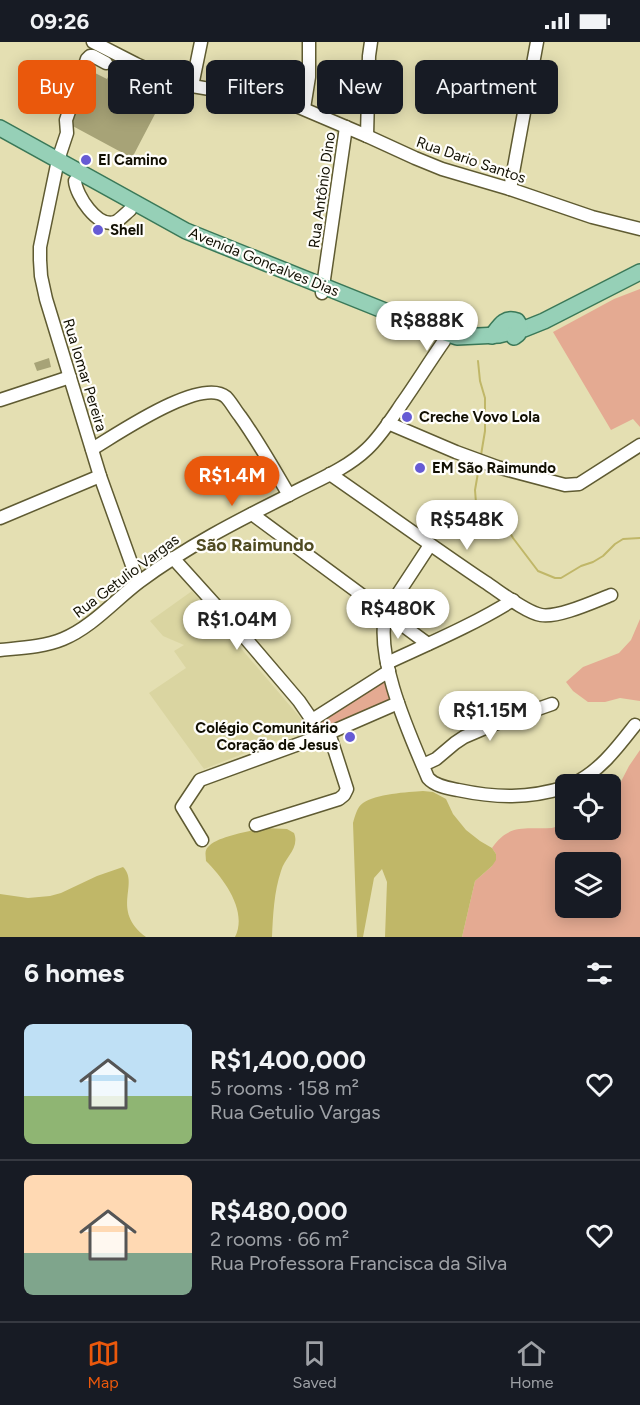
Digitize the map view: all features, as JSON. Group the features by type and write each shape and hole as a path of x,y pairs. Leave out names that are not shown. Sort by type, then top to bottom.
{"main road":[{"name":"Avenida Gonçalves Dias","path":"0,128 57,165 80,184 189,239 447,334 492,340"},
{"name":"Avenida Gonçalves Dias","path":"0,139 119,194 186,231 444,341 472,345 492,340 517,339 640,281"},
{"path":"80,184 111,198 119,194"},
{"path":"492,340 515,337 519,330 544,321 640,272"},
{"path":"444,341 450,338 476,337"}],"street":[{"name":"Rua Dario Santos","path":"93,42 128,60"},
{"path":"194,76 201,42"},
{"path":"305,102 309,76 309,42"},
{"path":"367,136 370,42"},
{"path":"510,189 537,42"},
{"name":"Rua Iomar Pereira","path":"106,63 93,56 87,59 66,120 67,133 57,165 40,248 40,260 46,299 100,476 138,582"},
{"name":"Rua Dario Santos","path":"305,108 442,169 592,217 640,229"},
{"name":"Rua Antônio Dino","path":"323,290 345,127"},
{"path":"80,184 75,188 93,214 103,222 116,222 130,210"},
{"name":"Rua Getulio Vargas","path":"0,650 39,645 71,635 91,622 138,582 173,558 227,526 352,461 368,448 388,423 444,341"},
{"path":"0,400 70,377"},
{"path":"92,449 178,400 208,392 217,393 225,396 252,433 289,495"},
{"path":"388,423 497,467 565,485 579,484 640,445"},
{"path":"330,474 430,545 535,613 549,615 561,613 611,595"},
{"path":"0,518 100,476"},
{"path":"252,514 428,644"},
{"path":"430,545 386,612 383,622 388,667 398,703 428,778 448,788 498,796 537,794 555,790"},
{"path":"173,558 300,701 324,734 347,789 339,799 256,825"},
{"path":"312,720 388,667 428,644 489,615 513,600"},
{"path":"202,840 182,807 200,780 324,734 398,703"},
{"path":"423,765 435,759 464,737 492,724 552,704"},
{"path":"591,774 608,758 635,725"}],"shaded area":[{"path":"640,289 640,427 633,419 611,430 553,332 614,299"},
{"path":"192,591 309,728 204,769 149,693 186,668 174,651 184,645 163,636 150,621"},
{"path":"640,619 640,701 620,698 605,702 588,702 573,691 566,682 583,667 619,653 631,640"},
{"path":"385,679 392,700 321,729 317,721"},
{"path":"640,750 640,937 462,937 475,881 492,866 496,854 492,848 505,834 519,829 555,827 555,840 621,840 621,781"},
{"path":"423,791 433,792 446,799 453,814 466,830 492,848 496,854 496,860 492,866 475,881 462,937 385,937 387,882 382,869 374,878 363,937 357,937 353,823 356,812 363,803 375,797"},
{"path":"264,828 287,829 294,833 295,838 294,848 283,866 279,879 274,904 272,937 235,937 238,927 236,906 227,886 206,861 206,850 212,843 234,834"},
{"path":"123,867 129,881 127,907 130,917 135,927 146,937 0,937 0,894 28,898 50,896"}],"building":[{"path":"96,74 107,79 108,77 108,114 155,114 132,158 69,124 72,114 96,114"},
{"path":"49,358 51,367 37,371 34,363"}],"waterway":[{"path":"478,361 485,398 485,431 481,455"},
{"path":"479,467 475,490 476,503 486,509 496,510 513,538 538,571 561,578 603,556 623,539 640,538"}],"place":[{"name":"El Camino","path":"86,160"},
{"name":"Shell","path":"98,230"},
{"name":"Creche Vovo Lola","path":"407,417"},
{"name":"EM São Raimundo","path":"420,468"},
{"name":"Colégio Comunitário Coração de Jesus","path":"350,737"}],"district":[{"name":"São Raimundo","path":"255,545"}]}
